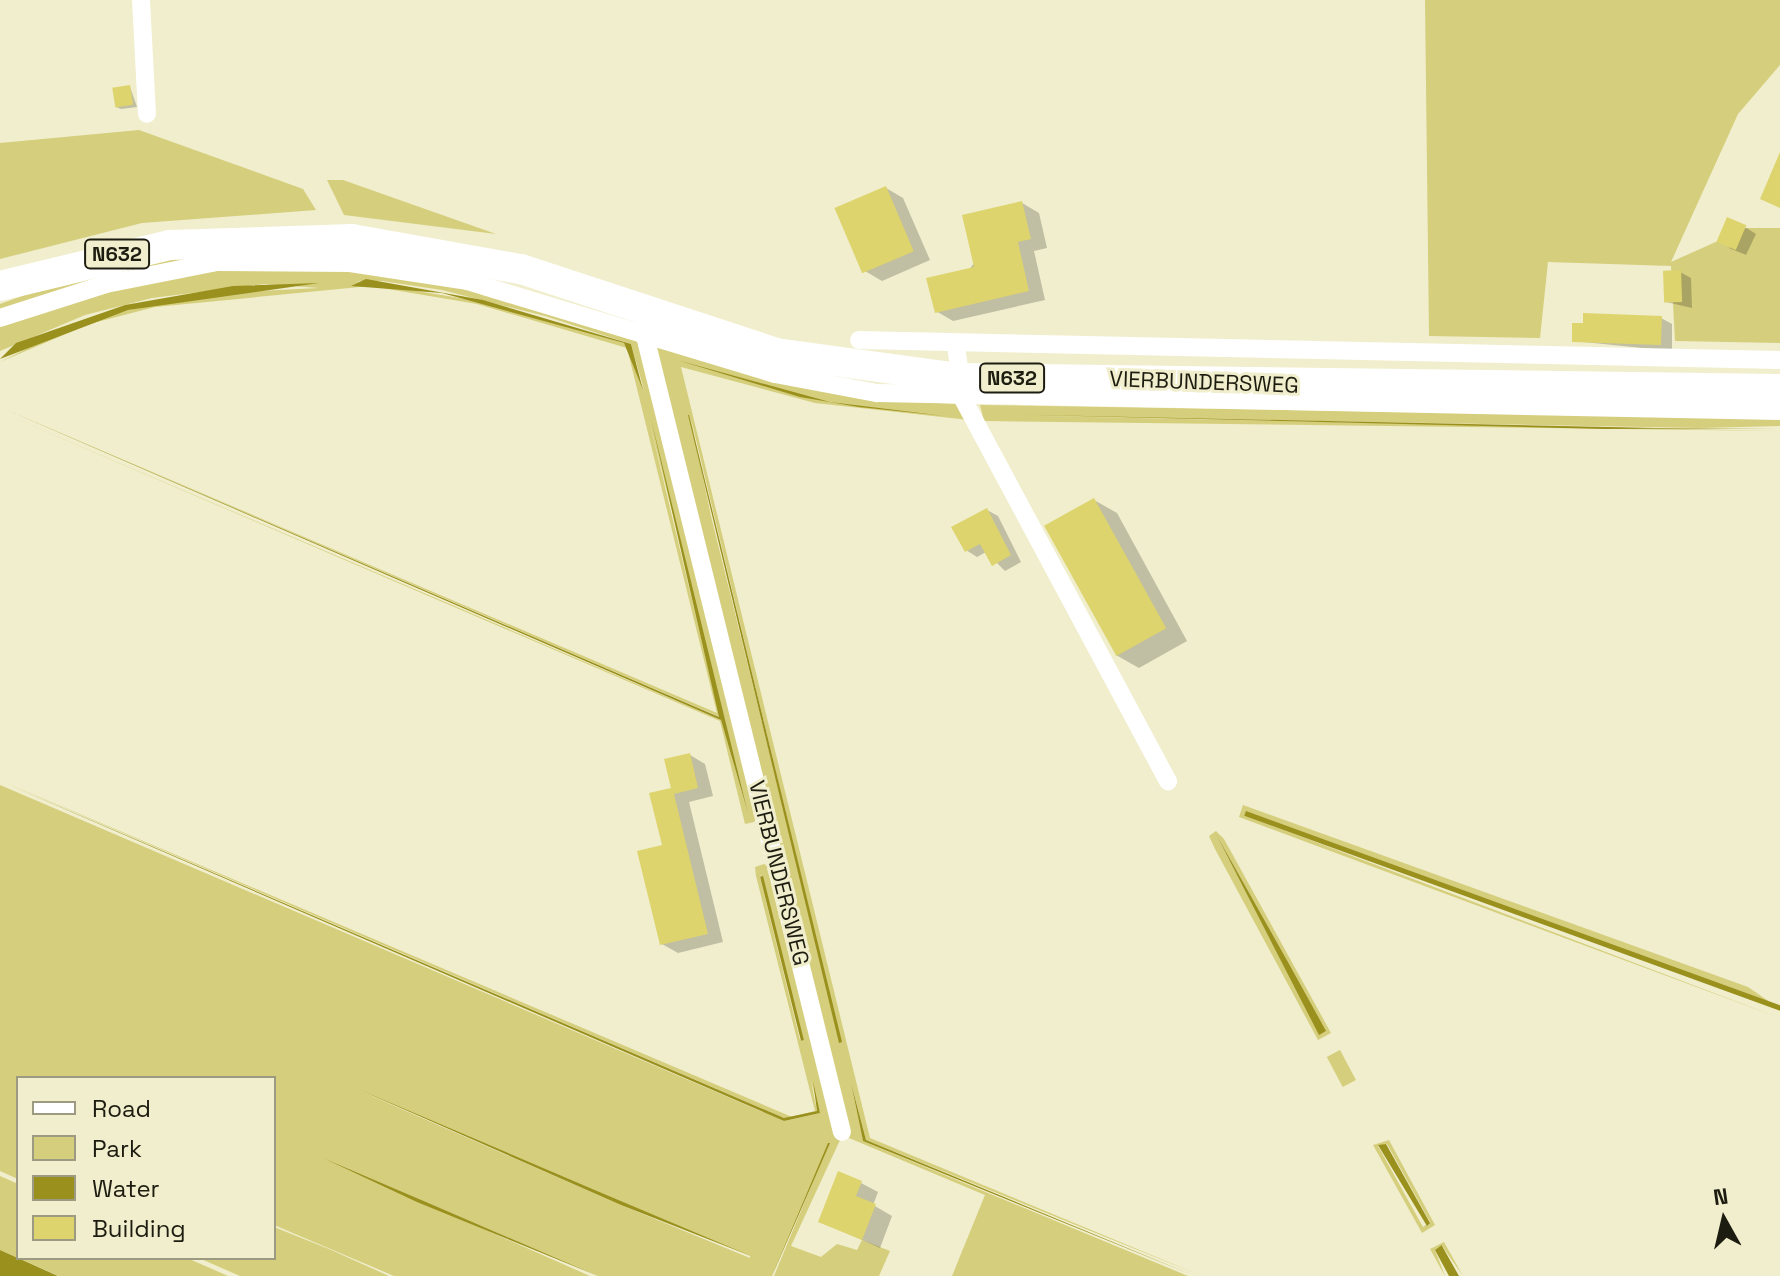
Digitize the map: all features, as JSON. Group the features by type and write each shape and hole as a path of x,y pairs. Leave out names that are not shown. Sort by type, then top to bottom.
{"main road":[{"name":"VIERBUNDERSWEG","path":"0,286 170,245 290,237 455,254 641,321 776,353 961,388 1780,389"}],"street":[{"path":"141,0 147,114"},
{"name":"VIERBUNDERSWEG","path":"0,318 186,267 350,263 467,281 641,321 842,1132"},
{"name":"VIERBUNDERSWEG","path":"859,340 956,345 1780,360"},
{"path":"956,345 961,388 1168,781"},
{"name":"VIERBUNDERSWEG","path":"961,388 1780,411"}],"green space":[{"path":"1425,0 1780,0 1780,65 1738,114 1671,262 1747,228 1780,228 1780,343 1675,341 1671,266 1548,262 1540,338 1429,336"},
{"path":"139,130 303,189 316,210 142,223 0,259 0,143"},
{"path":"327,180 343,180 496,234 344,215"},
{"path":"235,250 93,280 0,311 0,304 121,267"},
{"path":"312,267 450,283 644,339 760,812 754,822 745,824 720,721 0,412 721,720 748,813 649,420 720,717 0,407 717,713 628,353 644,390 631,344 545,316 442,290 382,281 356,281 478,301 624,343 626,348 477,304 370,286 155,307 89,324 0,362 70,327 128,310 220,293 319,288 265,284 152,298 85,315 0,351 0,324 67,300 219,270"},
{"path":"655,343 903,401 957,404 969,420 815,403 681,367 870,1138 1202,1276 866,1140 851,1083 863,1141 1188,1276 952,1276 985,1195 849,1138","holes":["690,415 841,1042 711,516"]},
{"path":"980,405 1780,418 1780,426 1700,428 993,415 1780,431 984,421"},
{"path":"0,780 792,1117 815,1111 756,876 755,867 764,864 774,870 840,1140 791,1246 821,1257 837,1244 857,1250 862,1240 890,1251 879,1276 774,1276 829,1143 772,1276 598,1276 323,1158 590,1276 394,1276 276,1226 276,1076 16,1076 16,1178 0,1171 0,785 784,1121 820,1113 811,1081 817,1111 792,1118 784,1118","holes":["761,875 803,1039 800,1040","358,1090 750,1256 621,1205"]},
{"path":"1243,805 1748,987 1780,1009 1244,815 1780,1018 1239,817"},
{"path":"1216,831 1224,839 1331,1033 1318,1040 1209,836","holes":["1216,834 1325,1031 1319,1034"]},
{"path":"1340,1050 1356,1080 1343,1087 1327,1057"},
{"path":"1389,1140 1435,1225 1422,1233 1373,1145","holes":["1387,1144 1430,1222 1423,1227 1378,1146"]},
{"path":"0,1176 16,1183 16,1257 0,1250"},
{"path":"276,1228 389,1276 240,1276 204,1260 276,1260"},
{"path":"1444,1242 1463,1276 1442,1246 1435,1250 1445,1276 1430,1249"},
{"path":"23,1260 192,1260 228,1276 59,1276"}],"water":[{"path":"366,279 483,300 631,344 643,390 624,343 442,293 351,286"},
{"path":"319,283 128,310 0,359 16,343 125,305 233,286"},
{"path":"677,360 830,402 945,416 859,407 800,397"},
{"path":"0,407 719,717 651,419 748,813 721,720"},
{"path":"994,414 1655,428 1780,428 1605,429"},
{"path":"688,415 842,1042 839,1043"},
{"path":"0,781 784,1118 817,1111 813,1081 820,1113 784,1121"},
{"path":"1246,811 1780,1005 1780,1011 1244,816"},
{"path":"1216,834 1326,1031 1319,1035"},
{"path":"763,876 804,1040 801,1041 760,877"},
{"path":"851,1083 866,1140 1195,1276 863,1141"},
{"path":"358,1089 590,1188 751,1256 621,1205"},
{"path":"830,1143 772,1276 777,1264"},
{"path":"1386,1144 1430,1223 1427,1226 1378,1145"},
{"path":"323,1158 433,1205 598,1276 417,1202"},
{"path":"1442,1245 1459,1276 1449,1276 1435,1250"},
{"path":"0,1250 16,1260 58,1276 0,1276"}],"building":[{"path":"130,85 133,105 115,108 112,88"},
{"path":"1780,152 1780,208 1760,199"},
{"path":"886,186 914,251 862,273 834,208"},
{"path":"1022,201 1031,239 1018,242 1029,291 935,313 926,278 974,267 962,215"},
{"path":"1727,217 1746,225 1736,250 1716,242"},
{"path":"1681,270 1682,302 1664,303 1663,271"},
{"path":"1583,313 1662,316 1661,345 1572,342 1572,323 1583,323"},
{"path":"1094,498 1166,628 1116,656 1044,526"},
{"path":"987,508 1011,555 992,566 980,544 965,552 951,527"},
{"path":"690,753 698,788 674,794 708,934 660,945 637,851 662,845 649,793 671,788 664,759"},
{"path":"838,1171 862,1181 856,1196 876,1204 862,1240 818,1222"}]}
